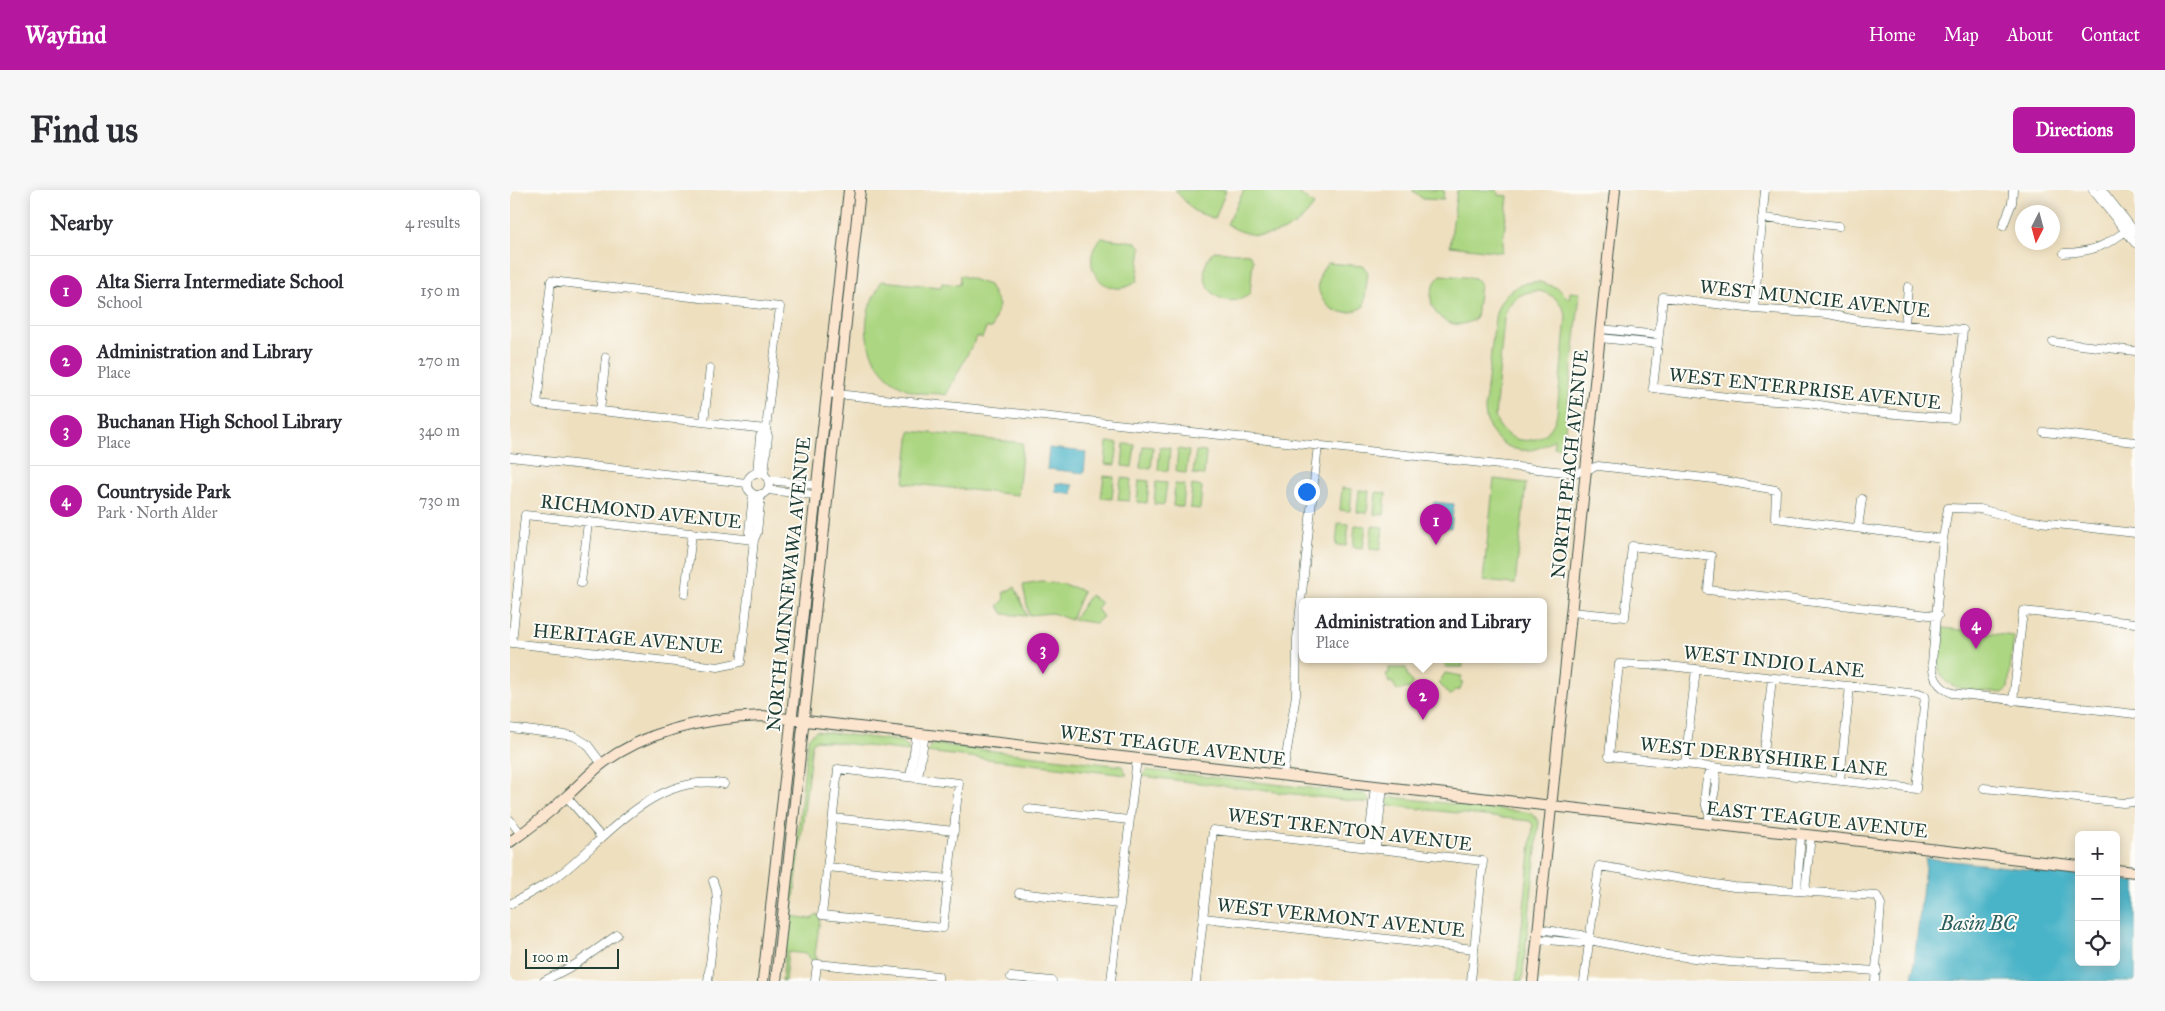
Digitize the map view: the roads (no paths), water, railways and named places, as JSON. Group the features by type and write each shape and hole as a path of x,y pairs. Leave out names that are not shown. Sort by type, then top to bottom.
{"street":[{"name":"NORTH MINNEWAWA AVENUE","path":"763,981 848,190"},
{"name":"NORTH MINNEWAWA AVENUE","path":"776,981 860,190"},
{"name":"NORTH PEACH AVENUE","path":"1533,981 1616,190"},
{"path":"1754,309 1765,190"},
{"path":"2003,226 2012,203 2013,190"},
{"path":"2093,190 2130,230"},
{"path":"2102,190 2130,230 2135,243"},
{"path":"1762,218 1839,226"},
{"path":"2064,253 2092,250 2130,230"},
{"path":"754,540 750,532 761,493 763,476 760,436 766,429 780,307 551,281 537,404 766,429"},
{"path":"1905,324 1908,286"},
{"name":"WEST MUNCIE AVENUE","path":"1659,335 1663,298 1754,309 1828,314 1862,321 1963,330 1954,419"},
{"path":"1600,333 1659,335 1658,344 1600,333"},
{"path":"2053,342 2135,351"},
{"name":"WEST ENTERPRISE AVENUE","path":"1658,344 1653,388 1744,399 1808,403 1850,410 1954,419"},
{"path":"600,410 606,357"},
{"path":"704,422 710,368"},
{"path":"826,393 1575,473 1598,466 1714,479 1776,490 1775,518 1943,540"},
{"path":"2044,432 2135,442"},
{"path":"822,441 824,470 818,530 823,537"},
{"path":"1301,598 1318,445"},
{"path":"510,457 747,484"},
{"path":"747,484 751,476 763,476 816,490"},
{"path":"747,484 749,489 761,493 816,490"},
{"path":"1858,528 1862,499"},
{"path":"2135,533 2023,520 1980,509 1948,508 1943,540 1938,616 1932,663 1938,683 1952,693 2135,714"},
{"name":"RICHMOND AVENUE","path":"512,643 525,515 754,540"},
{"path":"582,583 588,522"},
{"path":"685,594 692,533"},
{"name":"HERITAGE AVENUE","path":"512,643 718,667 741,662 754,540"},
{"path":"1571,612 1625,618 1632,546 1711,556 1708,590 1938,616"},
{"path":"2013,701 2023,611 2135,623"},
{"path":"1282,775 1296,695 1299,621"},
{"name":"WEST INDIO LANE","path":"1609,756 1619,664 1696,669 1925,696 1916,789"},
{"path":"1685,764 1696,669"},
{"path":"1762,772 1772,678"},
{"path":"1840,780 1850,686"},
{"name":"WEST TEAGUE AVENUE","path":"510,842 602,764 638,743 680,728 750,717 803,720 1550,806"},
{"path":"510,728 574,736 587,744 602,764"},
{"path":"914,778 921,734"},
{"name":"WEST DERBYSHIRE LANE","path":"1609,756 1916,789"},
{"path":"1111,981 1136,758"},
{"path":"1710,810 1705,807 1716,773 1713,767"},
{"path":"838,769 914,778 959,783 944,928 822,915 838,769"},
{"path":"510,904 539,889 559,875 600,837 633,811 664,793 699,782 724,784"},
{"path":"1372,847 1379,786"},
{"path":"1984,788 2123,803 2135,802"},
{"path":"1708,824 1710,810 1718,802 1719,796 1710,790"},
{"path":"566,796 600,837"},
{"path":"2123,803 2135,808"},
{"name":"EAST TEAGUE AVENUE","path":"1550,806 2075,866"},
{"path":"1028,809 1129,820"},
{"path":"833,818 954,831"},
{"path":"510,820 521,834"},
{"name":"WEST TRENTON AVENUE","path":"1204,918 1213,830 1372,847 1483,861 1474,949"},
{"path":"1801,891 1806,835"},
{"path":"1584,981 1598,866 1734,887 1878,896 1881,904 1875,981"},
{"path":"828,867 949,879"},
{"path":"2120,870 2135,871"},
{"path":"708,981 717,902 716,890 712,881"},
{"path":"1019,893 1119,904"},
{"path":"1196,981 1204,918"},
{"name":"WEST VERMONT AVENUE","path":"1204,918 1474,949"},
{"path":"1537,934 1582,935 1589,940 1667,955 1721,961 1877,971"},
{"path":"544,981 553,979 617,935"},
{"path":"1471,981 1474,949"},
{"path":"815,981 817,964 938,979"},
{"path":"1011,977 1052,981"}],"water":[{"path":"1049,448 1086,452 1084,473 1047,469"},
{"path":"1056,483 1073,485 1072,494 1055,492"},
{"path":"1434,502 1454,504 1451,528 1431,525"},
{"name":"Basin BC","path":"1926,858 2075,875 2075,966 2120,966 2120,880 2135,882 2135,981 1912,981"}],"place":[{"name":"Alta Sierra Intermediate School","path":"1436,545"},
{"name":"Countryside Park","path":"1976,649"},
{"name":"Buchanan High School Library","path":"1043,674"},
{"name":"Administration and Library","path":"1423,720"}]}
